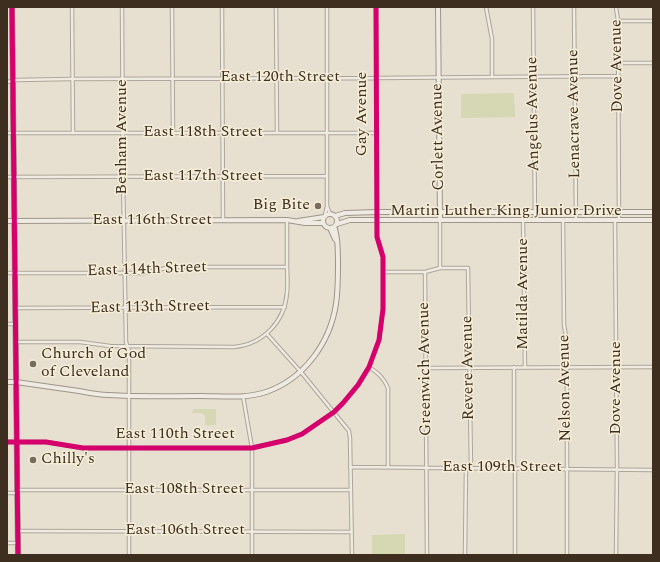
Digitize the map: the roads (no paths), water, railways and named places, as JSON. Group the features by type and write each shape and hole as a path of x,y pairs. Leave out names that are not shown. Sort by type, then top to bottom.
{"main road":[{"path":"12,7 11,33 14,133 18,555"},
{"name":"Corlett Avenue","path":"438,7 440,220"},
{"name":"Martin Luther King Junior Drive","path":"335,216 345,213 377,212 653,212"},
{"path":"7,382 107,395 129,396 243,396 267,391 281,385 301,372 318,351 327,337 335,313 338,293 338,238 334,226 337,220 335,216 330,214 325,216 323,223 326,227 334,226"},
{"name":"East 116th Street","path":"298,221 325,216"},
{"name":"East 116th Street","path":"7,221 287,220 305,223 323,223"},
{"name":"Martin Luther King Junior Drive","path":"334,226 350,220 653,220"}],"street":[{"path":"72,7 73,133"},
{"name":"Benham Avenue","path":"122,7 126,342 129,351 129,555"},
{"path":"172,7 173,132"},
{"path":"222,7 223,221"},
{"path":"276,7 277,133"},
{"path":"325,216 327,206 327,7"},
{"name":"Gay Avenue","path":"369,367 379,340 382,322 384,272 383,257 377,237 376,7"},
{"path":"486,7 492,39 492,77"},
{"name":"Angelus Avenue","path":"533,7 535,220"},
{"name":"Lenacrave Avenue","path":"574,7 576,220"},
{"name":"Dove Avenue","path":"616,7 618,21 619,63 616,555"},
{"path":"618,21 653,21"},
{"path":"619,63 653,63"},
{"name":"East 120th Street","path":"7,82 13,80 123,78 619,76"},
{"name":"East 118th Street","path":"7,133 173,132 376,134"},
{"name":"East 117th Street","path":"7,177 327,176"},
{"path":"327,206 330,214"},
{"path":"16,342 80,342 110,346 242,346 252,343 267,334 281,316 285,307 287,292 287,220"},
{"name":"Corlett Avenue","path":"440,220 440,268"},
{"name":"Matilda Avenue","path":"523,220 525,367"},
{"name":"Nelson Avenue","path":"563,220 564,325 567,342 567,555"},
{"name":"East 114th Street","path":"7,273 144,273 171,267 287,267"},
{"path":"384,272 425,272 440,268"},
{"name":"Revere Avenue","path":"440,268 468,268 471,468"},
{"name":"Greenwich Avenue","path":"425,272 427,555"},
{"name":"East 113th Street","path":"16,308 285,307"},
{"path":"7,324 16,324"},
{"path":"267,334 301,372 349,431 352,555"},
{"path":"369,367 385,380 388,388 388,467"},
{"name":"East 110th Street","path":"7,442 46,442 83,448 252,448 287,440 302,434 334,412 351,395 369,367"},
{"path":"514,367 515,555"},
{"path":"426,368 653,367"},
{"path":"243,396 252,448 252,555"},
{"name":"East 109th Street","path":"350,467 653,470"},
{"path":"465,555 466,468"},
{"name":"East 108th Street","path":"7,493 17,491 129,490 351,490"},
{"name":"East 106th Street","path":"18,531 351,532"},
{"path":"7,543 18,543"}],"place":[{"name":"Big Bite","path":"318,206"},
{"name":"Church of God of Cleveland","path":"33,364"},
{"name":"Chilly's","path":"33,460"}]}
